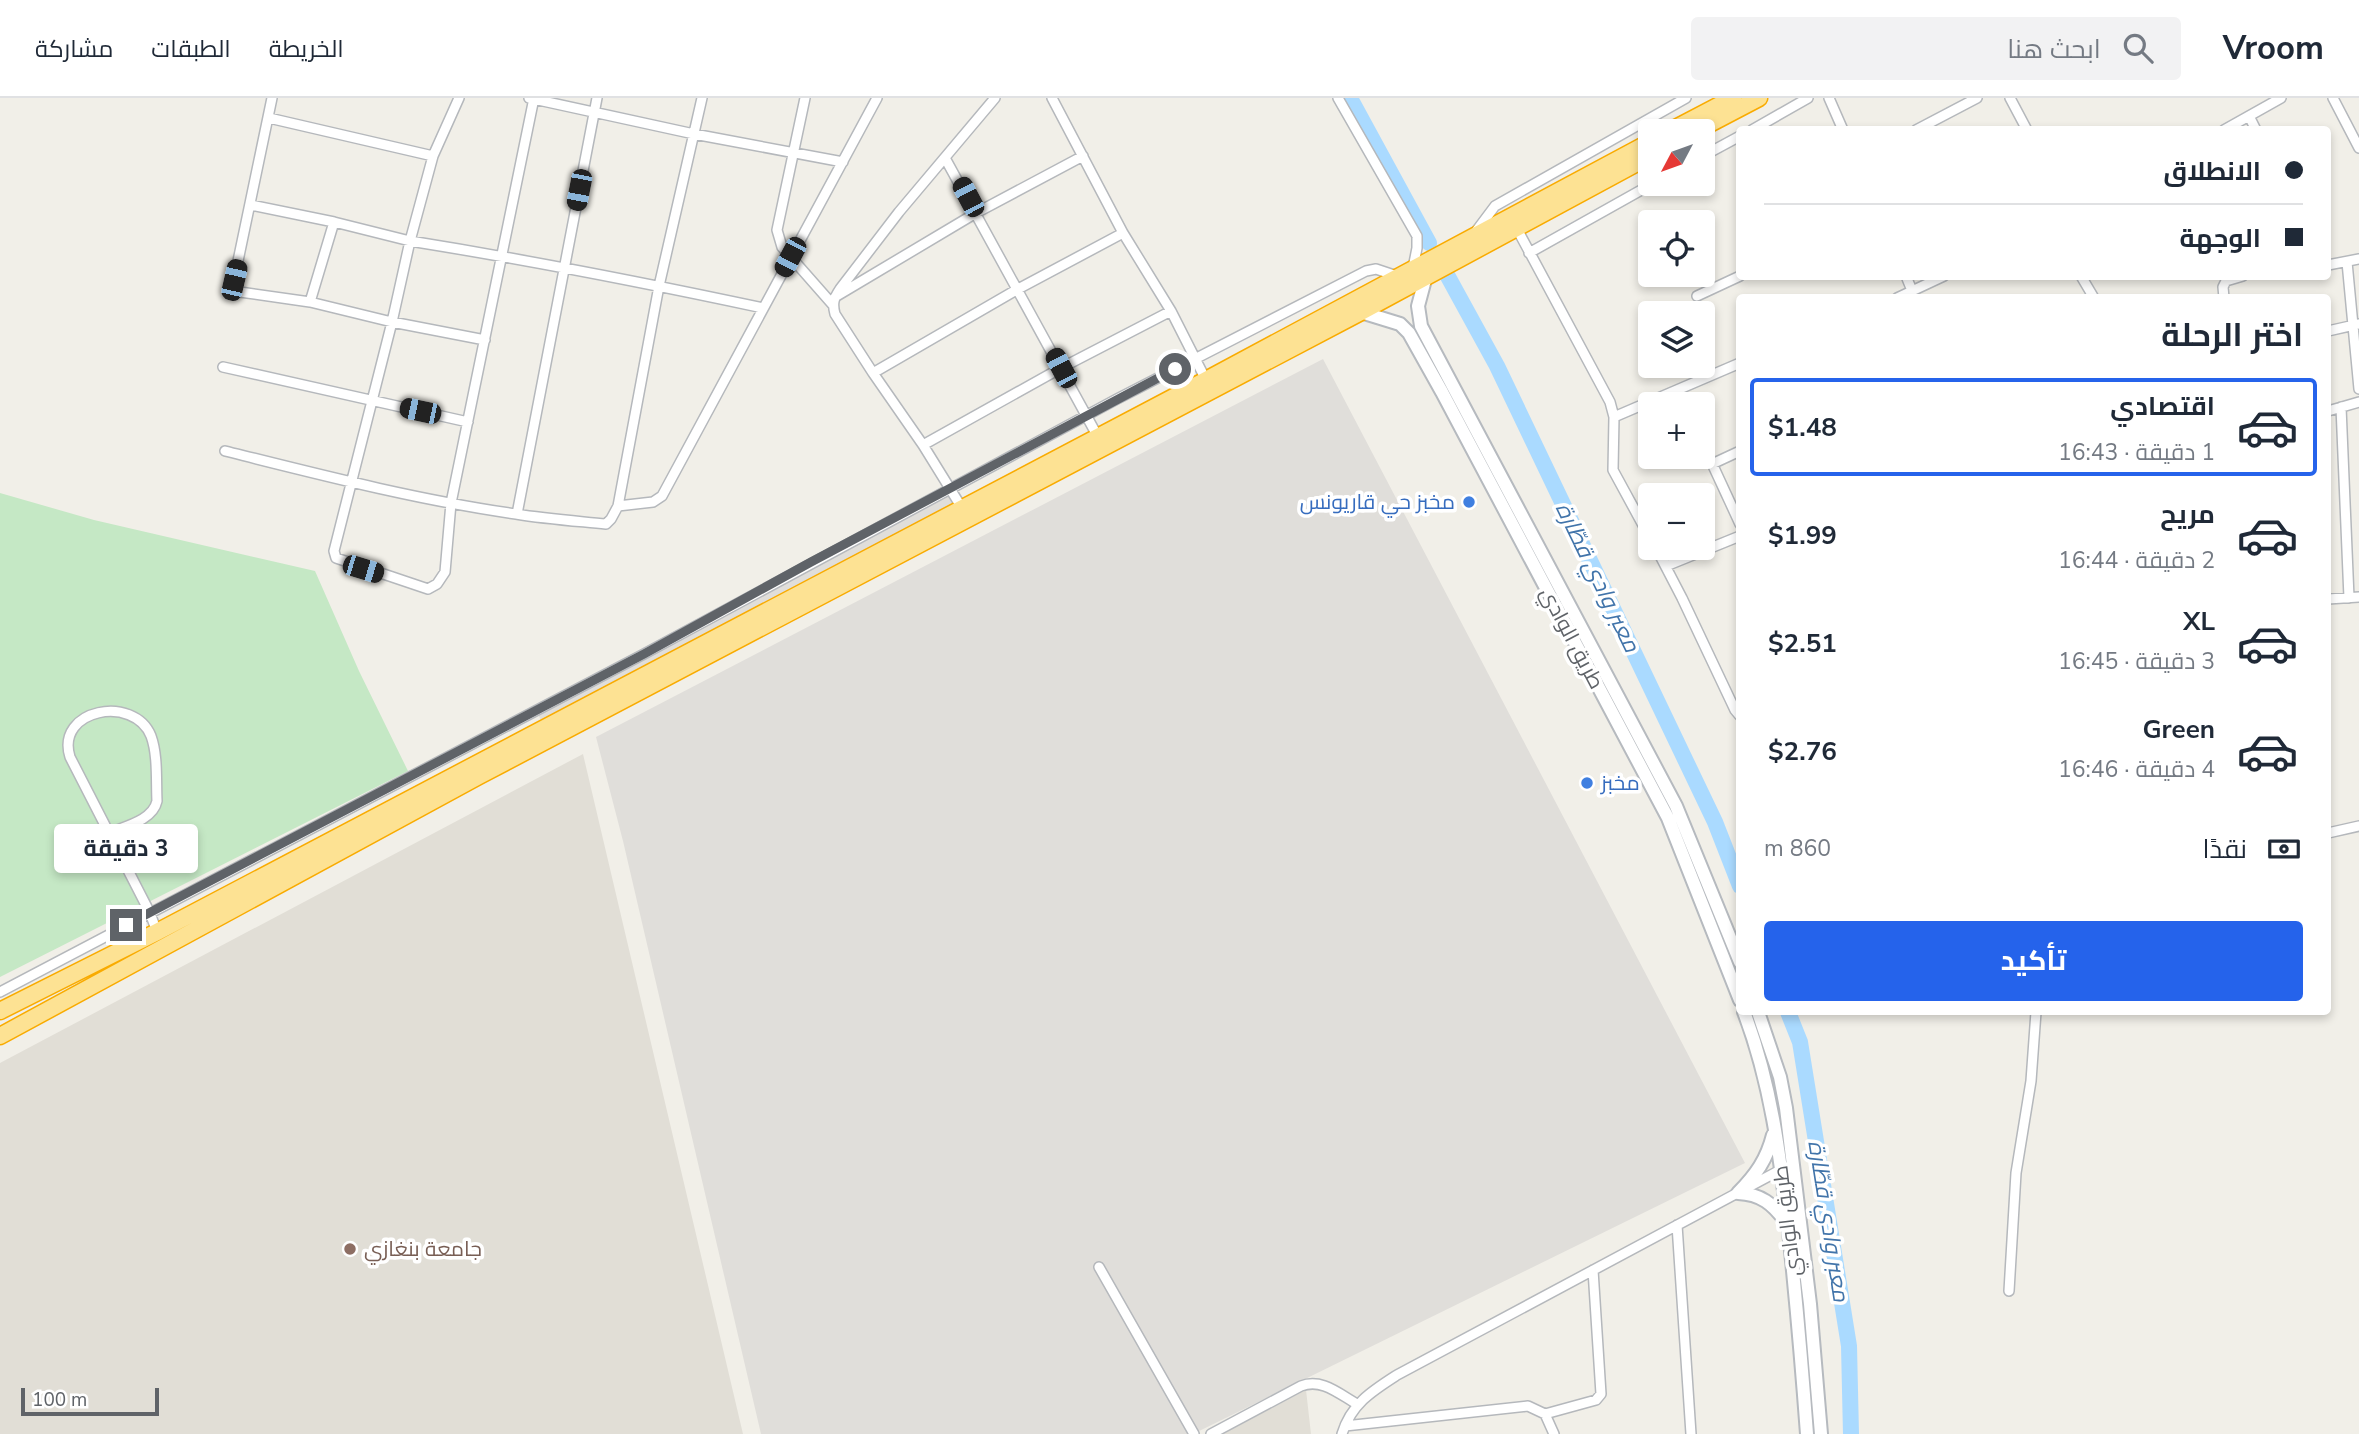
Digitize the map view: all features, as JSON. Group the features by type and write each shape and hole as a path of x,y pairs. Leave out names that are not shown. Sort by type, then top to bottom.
{"highway":[{"path":"1693,119 1733,98"},
{"path":"1715,121 1759,98"},
{"path":"0,1037 479,776 1355,307 1469,240 1638,148"},
{"path":"0,1012 1206,380 1355,307 1413,274 1516,227 1638,162"}],"main road":[{"name":"طريق الوادي","path":"1413,274 1418,306 1415,329 1537,571 1592,661 1659,787 1687,830 1736,952"},
{"path":"1355,307 1415,329"},
{"name":"طريق الوادي","path":"1415,329 1549,566 1592,661"},
{"path":"1537,571 1549,566"},
{"name":"طريق الوادي","path":"1659,787 1736,990"},
{"name":"طريق الوادي","path":"1745,1015 1757,1046 1788,1166 1788,1224 1807,1434"},
{"name":"طريق الوادي","path":"1759,1015 1780,1077 1788,1166 1810,1304 1821,1434"},
{"path":"1738,1193 1766,1158 1773,1135 1774,1120"},
{"path":"1738,1193 1762,1198 1772,1205 1788,1224"}],"street":[{"path":"272,98 234,280 235,287 240,292 310,302 392,322 485,340"},
{"path":"459,98 433,156 334,551 336,558 342,562 428,589 437,584 445,572 452,503 532,99 694,134 843,162"},
{"path":"517,514 597,98"},
{"path":"225,451 352,483 452,503 517,514 606,524 618,506 659,286 702,98"},
{"path":"805,98 777,230 782,247 833,302 835,314 962,508"},
{"path":"618,506 653,502 662,496 877,98"},
{"path":"833,302 898,212 995,98"},
{"path":"1052,98 1123,233 1171,311 1206,380"},
{"path":"0,992 1340,284 1376,269 1413,274 1418,247 1417,236 1338,98"},
{"path":"1469,240 1495,206 1686,98"},
{"path":"1759,126 1808,98"},
{"path":"1829,98 1841,126"},
{"path":"1924,126 1977,98"},
{"path":"2010,98 2025,126"},
{"path":"2231,126 2281,98"},
{"path":"2333,98 2359,148"},
{"path":"2249,116 2254,126"},
{"path":"269,118 433,156"},
{"path":"1715,150 1736,138"},
{"path":"1604,143 1615,160"},
{"path":"833,302 976,214 1083,156"},
{"path":"945,158 1098,438"},
{"path":"1529,253 1638,192"},
{"path":"251,205 410,241 502,255 763,308"},
{"path":"310,302 334,222"},
{"path":"1516,227 1610,402 1614,417 1613,470 1638,516"},
{"path":"873,373 1018,289 1123,233"},
{"path":"2331,265 2359,259"},
{"path":"2347,262 2357,325 2359,389"},
{"path":"1697,296 1736,278"},
{"path":"1915,294 1937,280"},
{"path":"1340,284 1355,307"},
{"path":"923,445 1061,368 1171,311"},
{"path":"2331,330 2357,325"},
{"path":"1614,417 1736,365"},
{"path":"223,367 468,422"},
{"path":"2331,410 2359,402"},
{"path":"2331,598 2354,597 2341,407"},
{"path":"1715,463 1736,453"},
{"path":"1714,469 1736,515"},
{"path":"1666,566 1736,538"},
{"path":"1663,560 1736,711"},
{"path":"706,619 715,638"},
{"path":"109,833 149,815 158,801 154,747 150,734 136,718 116,711 93,714 81,720 70,734 67,745 70,757 150,913 157,932"},
{"path":"2331,831 2359,825"},
{"path":"2009,1291 2016,1173 2031,1081 2036,1015"},
{"path":"1344,1430 1357,1404 1397,1375 1788,1166"},
{"path":"1677,1225 1691,1434"},
{"path":"1100,1267 1194,1434"},
{"path":"1344,1430 1528,1406 1545,1414 1596,1400 1601,1394 1593,1270"},
{"path":"1212,1434 1311,1382 1322,1384 1357,1404"},
{"path":"1545,1414 1554,1434"}],"shaded area":[{"path":"1323,359 1745,1163 1193,1434 761,1434 623,841 596,737"},
{"path":"945,485 961,506 542,722 534,707"},
{"name":"جامعة بنغازي","path":"583,754 743,1434 0,1434 0,1063"},
{"path":"1306,1390 1311,1434 1222,1434"}],"green space":[{"path":"0,493 94,520 315,571 359,671 408,771 0,977"}],"waterway":[{"name":"معبر وادي قطّارة","path":"1350,98 1429,243"},
{"name":"معبر وادي قطّارة","path":"1446,273 1497,366 1715,822 1736,876"},
{"name":"معبر وادي قطّارة","path":"1789,1015 1800,1042 1849,1346 1851,1434"}],"place":[{"name":"مخبز حي قاريونس","path":"1469,502"},
{"name":"مخبز","path":"1587,783"},
{"name":"جامعة بنغازي","path":"350,1249"}],"route":[{"path":"126,925 644,654 1175,369"}]}
